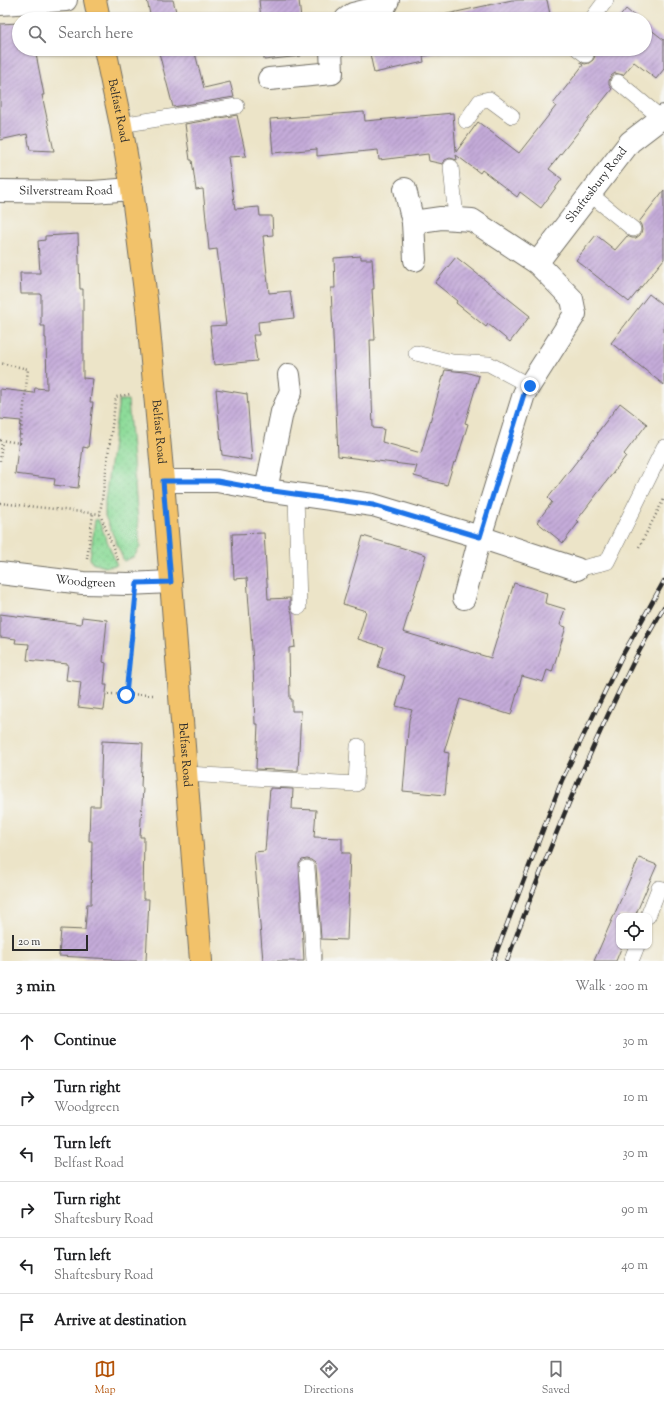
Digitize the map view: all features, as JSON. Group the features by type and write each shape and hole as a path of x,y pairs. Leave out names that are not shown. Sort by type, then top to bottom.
{"main road":[{"path":"95,0 98,12"},
{"name":"Belfast Road","path":"106,56 121,125 132,189 147,307 163,481 201,961"}],"street":[{"path":"0,4 66,0"},
{"path":"361,12 385,6 388,0"},
{"path":"269,79 332,73 331,56"},
{"name":"Shaftesbury Road","path":"537,263 630,142 662,117"},
{"name":"Silverstream Road","path":"0,191 93,192 132,189"},
{"path":"405,189 413,222 415,260"},
{"path":"413,222 441,218 472,220 537,263 572,299 575,314 524,394 480,537 464,598"},
{"path":"266,490 282,412 291,391 289,375"},
{"path":"163,481 217,481 266,490 373,505 480,537 577,569"},
{"name":"Woodgreen","path":"0,573 83,583 133,584 171,582"}],"lane":[{"path":"597,12 606,0"},
{"path":"618,82 662,117"},
{"path":"466,121 480,101 489,100 512,116"},
{"path":"121,125 237,106"},
{"path":"451,167 456,219"},
{"path":"590,194 633,229"},
{"path":"416,353 452,362 489,364 530,386"},
{"path":"577,569 607,562 664,447"},
{"path":"296,494 299,607"},
{"path":"187,774 356,784 358,746"},
{"path":"307,868 314,961"},
{"path":"649,913 662,885"},
{"path":"631,961 636,949"}],"path":[{"path":"0,363 28,369 20,443 1,440 0,461"},
{"path":"126,695 133,584 100,514 116,397 155,390"},
{"path":"0,503 100,514"},
{"path":"83,583 93,514"},
{"path":"108,694 180,696"}],"green space":[{"path":"119,400 128,400 140,547 134,557 124,561 105,516 105,500"},
{"path":"98,519 117,565 105,567 92,563 90,558 95,520"}],"building":[{"path":"147,0 173,0 176,12 150,12"},
{"path":"259,0 299,0 300,12 260,12"},
{"path":"512,0 547,0 550,12 456,12"},
{"path":"12,23 12,56 36,56 44,95 42,95 54,151 30,150 27,134 0,140 0,24"},
{"path":"652,31 664,40 664,69 656,79 634,62 623,75 615,73 611,76 609,85 612,89 549,169 562,179 541,208 520,192 517,197 482,170 480,173 456,155 457,160 450,158 445,160 443,164 429,161 428,154 379,160 378,150 317,156 317,149 273,153 270,119 364,112 365,121 453,113 456,152 478,122 519,153 556,106 553,104 583,65 580,62 585,64 593,60 595,56 652,56"},
{"path":"160,56 196,56 204,88 230,82 234,97 173,107"},
{"path":"264,56 301,56 264,60"},
{"path":"370,56 423,56 424,62 374,73"},
{"path":"237,115 246,156 228,157 235,209 259,207 260,216 272,216 273,235 263,236 269,293 290,291 294,318 258,322 259,335 253,335 257,361 214,365 210,326 226,325 217,249 209,250 203,189 196,190 185,124"},
{"path":"664,190 664,259 629,302 576,260 596,235 615,250 627,236 636,238 640,235 642,230 639,222"},
{"path":"78,234 80,289 83,289 83,378 93,379 90,402 93,402 88,448 83,447 78,488 54,485 55,479 15,474 21,421 0,419 0,389 34,393 35,388 47,389 46,338 45,326 41,326 41,294 21,294 20,273 40,273 38,241 45,240 45,236"},
{"path":"361,256 361,259 372,259 375,340 370,340 373,428 384,429 382,442 421,453 445,370 465,372 479,376 465,423 468,424 456,463 454,462 447,485 414,476 417,466 338,456 331,288 335,288 334,258"},
{"path":"456,257 530,316 510,342 488,324 486,327 456,303 457,301 435,283"},
{"path":"649,294 664,306 664,385 611,343"},
{"path":"216,389 247,394 252,460 222,455"},
{"path":"620,403 647,424 624,454 626,456 577,520 579,522 563,543 537,522 552,502 548,498"},
{"path":"264,533 268,599 290,598 295,647 289,648 290,699 292,699 292,711 301,711 298,771 256,769 258,724 255,724 253,663 247,578 234,579 232,534"},
{"path":"363,536 426,555 403,632 491,658 514,583 547,593 545,603 565,609 560,625 566,627 552,672 547,670 543,682 522,676 511,715 460,699 444,752 449,753 445,795 403,791 409,720 412,710 396,706 405,676 378,667 384,647 358,639 366,611 343,604"},
{"path":"0,614 81,624 82,617 107,620 103,662 106,663 104,685 107,685 104,710 78,707 81,682 66,680 68,664 27,660 29,644 15,643 16,639 0,637"},
{"path":"102,741 143,743 141,787 143,788 140,837 144,837 143,899 149,899 146,961 113,961 113,959 59,956 61,929 85,930 87,904 91,904 92,841 89,841 90,806 100,806"},
{"path":"270,788 293,789 292,809 316,810 314,837 342,838 342,853 350,853 347,940 321,939 315,863 307,859 302,860 299,864 304,961 263,961 254,852 265,851"},
{"path":"639,858 657,865 636,913 616,913 616,949 621,949 616,961 594,961"}],"railway":[{"path":"493,961 562,780 622,656 664,581"},
{"path":"507,961 550,848 581,774 614,701 664,607"}],"route":[{"path":"126,695 137,583 171,582 163,481 217,481 266,490 373,505 480,537 524,394 530,386"}]}
